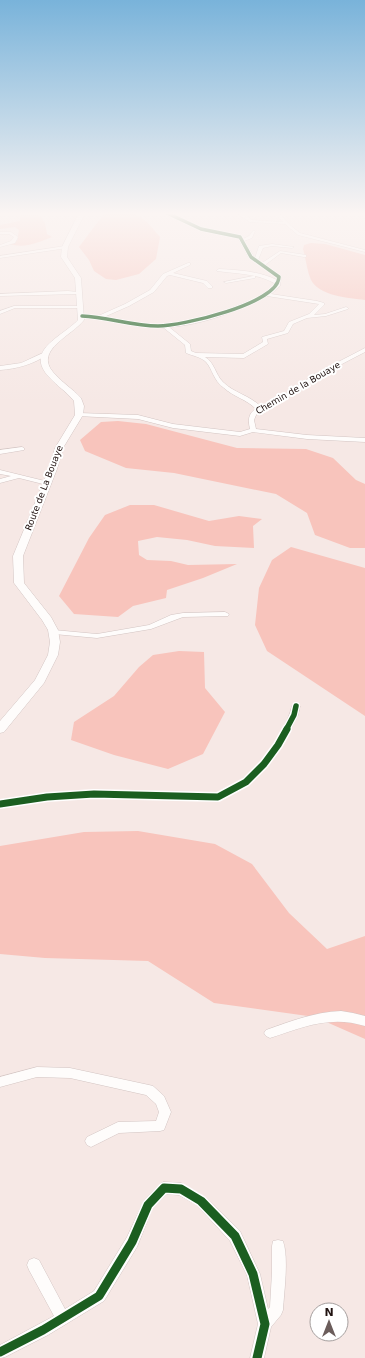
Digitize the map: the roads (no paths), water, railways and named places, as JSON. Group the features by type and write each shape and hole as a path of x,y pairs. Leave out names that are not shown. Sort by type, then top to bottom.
{"main road":[{"path":"77,276 79,307 82,316 78,324 47,350 45,354 45,362 48,370 78,400 80,410 79,416"},
{"name":"Route de La Bouaye","path":"54,632 47,619 19,583 17,569 20,549 63,441 79,416"},
{"path":"0,729 40,681 48,667 55,642 54,632"}],"street":[{"path":"99,317 152,291 164,276"},
{"path":"183,276 206,282 210,287"},
{"path":"263,276 272,279 278,283"},
{"path":"82,316 99,317 134,324 165,326 208,319 266,296 274,290 278,283 278,276"},
{"path":"226,282 249,277 272,279"},
{"path":"0,295 32,296 55,293 78,293"},
{"path":"195,355 244,356 266,343 264,338 286,332 291,323 311,315 322,304 266,296"},
{"path":"0,313 14,307 79,307"},
{"path":"304,317 326,315 346,308"},
{"path":"165,326 188,345 188,352 201,356 209,363 214,375 223,386 251,400 259,409"},
{"name":"Chemin de la Bouaye","path":"79,416 138,417 172,426 240,434 253,430 252,416 259,409 287,396 317,375 365,350"},
{"path":"0,368 17,367 45,354"},
{"path":"253,430 307,437 365,440"},
{"path":"0,452 22,449"},
{"path":"0,472 47,483"},
{"path":"0,481 18,477"},
{"path":"54,632 98,636 151,628 174,617 183,615 225,614"},
{"path":"0,804 94,794 208,798 218,797 246,782 264,764 278,745 294,714 296,706"},
{"path":"270,1033 317,1017 358,1018 365,1021"},
{"path":"0,1082 36,1072 70,1073 149,1090 160,1100 165,1112 160,1126 118,1128 91,1142"},
{"path":"0,1352 99,1296 132,1242 148,1205 164,1188 182,1189 201,1201 236,1236 253,1274 265,1324 258,1358"},
{"path":"265,1324 276,1310 279,1272 278,1246"},
{"path":"34,1265 62,1318"}]}
